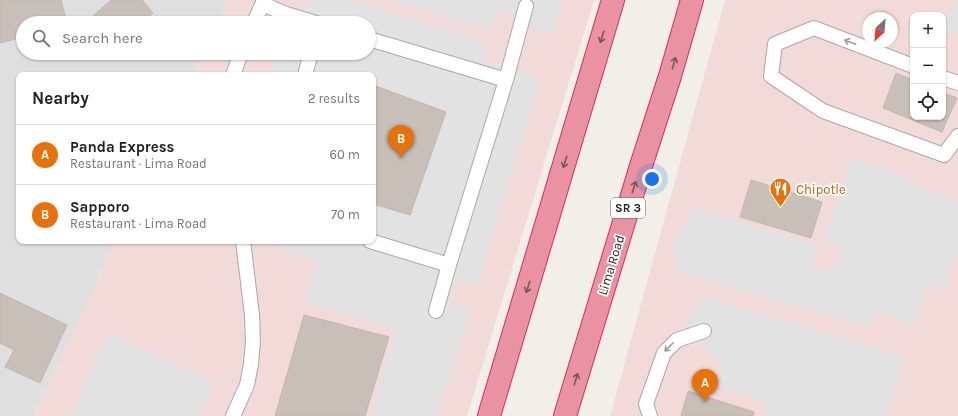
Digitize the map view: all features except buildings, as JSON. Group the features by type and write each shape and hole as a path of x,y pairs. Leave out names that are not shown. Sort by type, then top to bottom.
{"highway":[{"path":"489,416 614,0"},
{"name":"Lima Road","path":"565,416 640,166 670,76 692,0"}],"lane":[{"path":"257,16 263,2 293,16"},
{"path":"436,311 506,80 526,6"},
{"path":"910,65 814,28 775,44 771,76 823,111 944,155 958,136"},
{"path":"376,41 506,80"},
{"path":"234,72 238,60"},
{"path":"306,72 310,60"},
{"path":"946,79 958,83"},
{"path":"376,243 449,265"},
{"path":"233,416 247,385 253,341 252,315 243,244"},
{"path":"650,416 646,404 664,353 677,340 704,331"}],"shaded area":[{"path":"0,0 228,0 220,16 16,16 16,60 200,60 194,72 16,72 16,244 115,244 34,416 0,416"},
{"path":"228,0 594,0 467,416 34,416 115,244 376,244 376,72 194,72 200,60 376,60 376,16 220,16"},
{"path":"309,0 350,0 489,43 483,60 541,78 477,286 458,280 451,304 471,310 437,416 370,416 396,330 305,303 318,262 273,247 274,244 376,244 376,72 271,72 275,60 376,60 376,16 305,16 306,8"},
{"path":"391,0 563,0 552,35 534,30 514,16 498,10 491,31"},
{"path":"725,0 958,0 958,416 610,416"},
{"path":"956,0 958,0 958,35 946,29 946,18"},
{"path":"850,157 892,172 925,189 958,202 958,247 945,290 929,285 926,286 915,326 878,311 871,329 675,271 676,263 674,250 682,224 684,225 686,223 692,208 817,245 811,264 828,269 833,267 838,261 843,247 824,242"},
{"path":"699,295 905,357 887,416 763,416 766,403 717,387 722,365 687,327"},
{"path":"107,333 216,383 201,416 71,416"}],"place":[{"name":"Sapporo","path":"401,158"},
{"name":"Chipotle","path":"781,208"},
{"name":"Panda Express","path":"705,402"}]}
